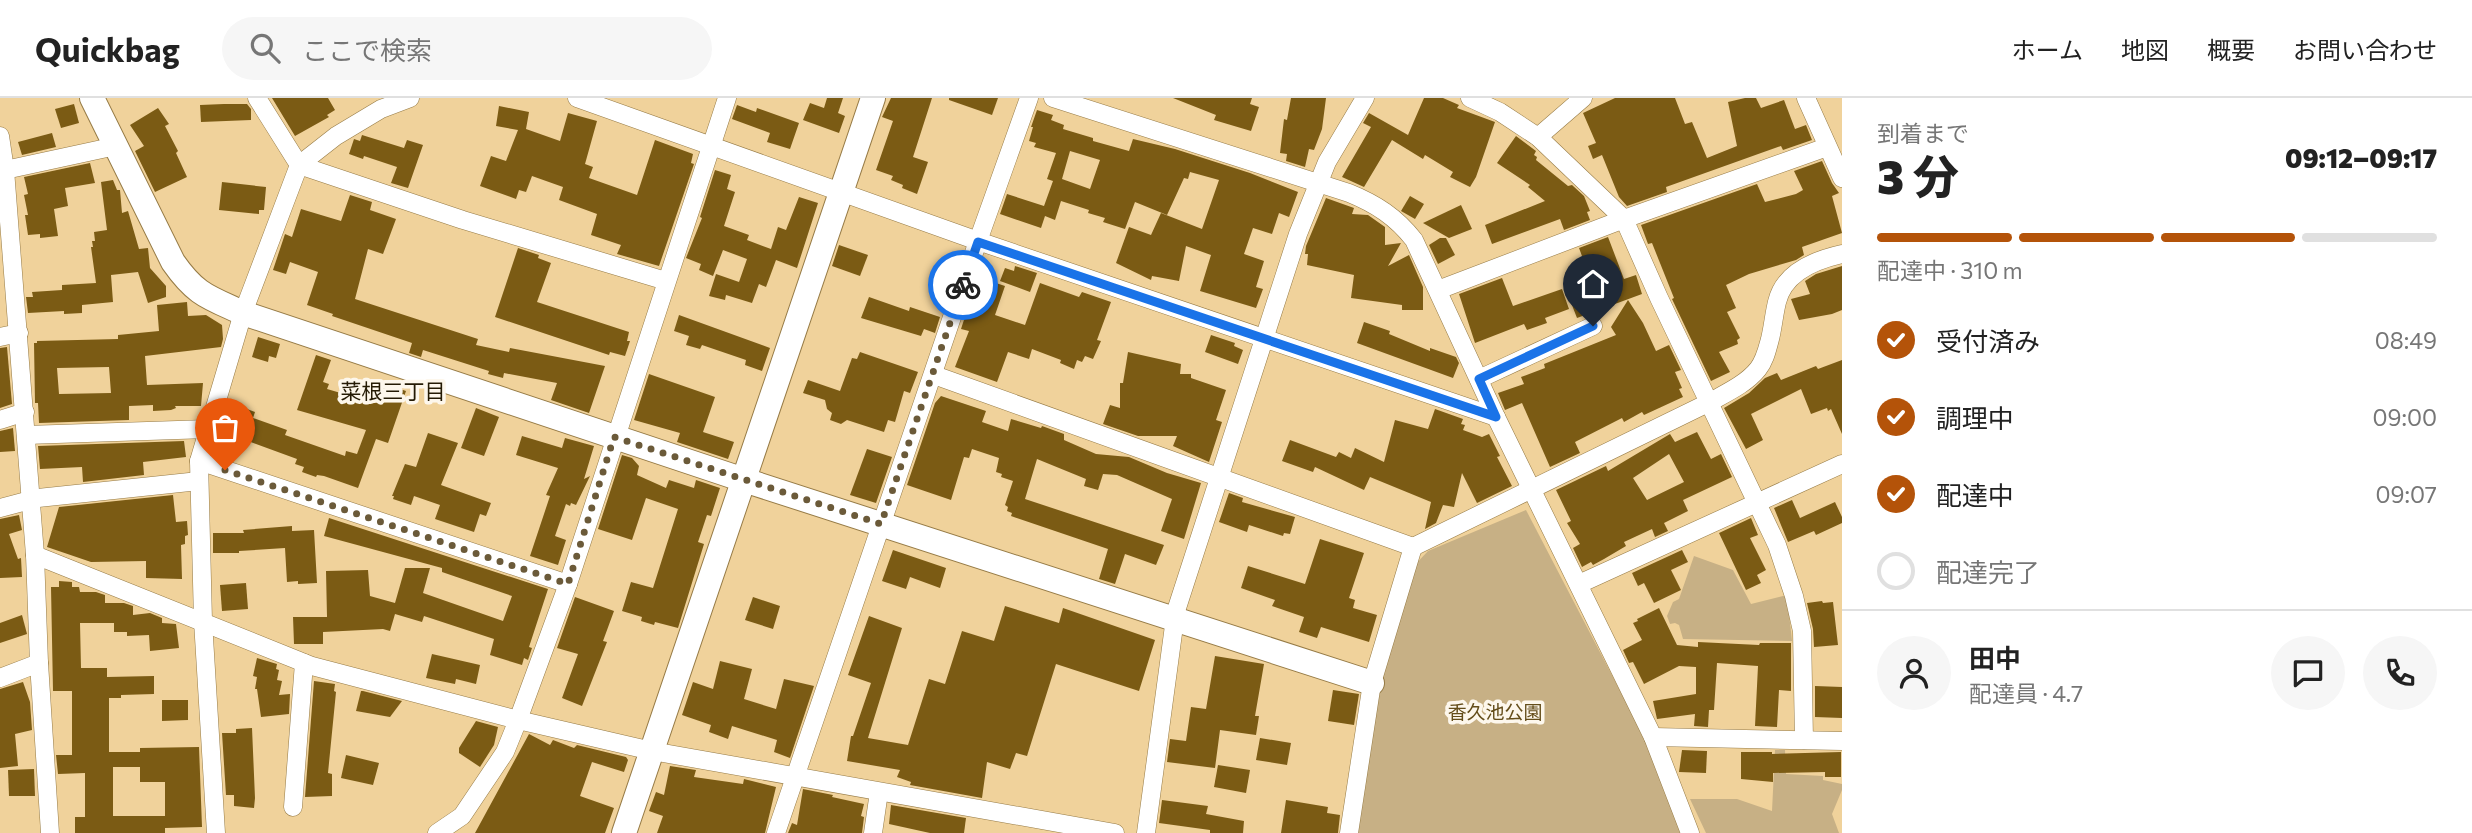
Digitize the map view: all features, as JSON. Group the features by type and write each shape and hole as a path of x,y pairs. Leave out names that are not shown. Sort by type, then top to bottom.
{"street":[{"path":"92,98 173,262 198,292 243,313 744,480 1372,683"},
{"path":"257,98 299,165 463,220 666,281"},
{"path":"216,833 203,621 199,461 243,313 299,165 336,136 381,109 410,98"},
{"path":"437,833 462,816 505,752 568,584 727,98"},
{"path":"624,833 873,98"},
{"path":"776,833 1029,98"},
{"path":"1053,98 1318,183 1374,204 1393,216 1414,240 1496,417 1653,737 1690,833"},
{"path":"1146,833 1176,611 1298,234 1337,142 1365,98"},
{"path":"1470,98 1538,137 1624,219 1777,545 1802,631 1804,740"},
{"path":"1538,137 1583,98"},
{"path":"1806,98 1834,154 1842,178"},
{"path":"589,100 978,242 1496,417"},
{"path":"0,135 7,271 19,333 25,412 50,833"},
{"path":"3,167 116,146"},
{"path":"1438,290 1624,219 1834,154"},
{"path":"934,375 1413,547 1738,386 1759,368 1766,355 1777,302 1785,283 1807,266 1842,254"},
{"path":"1479,379 1593,326"},
{"path":"0,337 19,333"},
{"path":"0,421 25,412"},
{"path":"26,435 208,429"},
{"path":"199,461 568,584"},
{"path":"1579,584 1842,464"},
{"path":"0,508 31,500 199,481"},
{"path":"1349,833 1372,683 1413,547"},
{"path":"35,555 304,663 518,719 652,751 1115,833"},
{"path":"0,678 39,663"},
{"path":"293,807 304,663"},
{"path":"1653,737 1842,741"},
{"path":"873,833 879,792"}],"green space":[{"name":"香久池公園","path":"1526,510 1640,729 1683,833 1357,833 1373,699 1411,569 1428,551"},
{"path":"1694,556 1733,570 1751,604 1787,595 1792,641 1683,639 1679,625 1670,624 1667,616 1673,602 1679,599"},
{"path":"1775,750 1785,750 1786,774 1823,776 1823,780 1842,784 1832,814 1839,833 1706,833 1690,799 1737,799 1772,811"}],"building":[{"path":"272,98 328,98 335,110 327,115 329,117 295,136"},
{"path":"827,98 843,98 838,113 845,116 839,133 803,120 810,103 824,108"},
{"path":"891,98 932,98 913,157 928,162 917,194 891,180 893,176 876,170 893,121 882,117"},
{"path":"949,98 998,98 992,115"},
{"path":"1173,98 1252,98 1250,104 1259,107 1251,131 1214,120 1216,115"},
{"path":"1291,98 1326,98 1322,129 1314,150 1309,149 1305,167 1286,161 1287,154 1280,153 1284,119 1287,120"},
{"path":"1424,98 1443,98 1459,105 1457,108 1495,122 1470,187 1450,177 1453,172 1425,155 1423,159 1392,140 1364,187 1342,177 1371,127 1363,123 1369,113 1408,135"},
{"path":"1615,98 1675,98 1685,124 1692,122 1707,158 1737,146 1728,102 1745,98 1756,98 1761,108 1784,100 1795,129 1806,125 1812,140 1783,150 1781,146 1761,153 1666,187 1667,192 1627,206 1619,197 1602,155 1593,159 1588,146 1596,143 1583,113"},
{"path":"74,104 79,123 61,128 55,109"},
{"path":"247,104 251,109 251,120 201,122 200,105"},
{"path":"737,105 756,112 757,108 799,123 790,149 767,142 770,133 732,119"},
{"path":"499,106 529,112 526,129 560,141 568,113 597,121 585,164 593,167 589,178 637,195 655,140 693,154 691,163 694,164 659,266 617,254 621,245 591,235 597,214 559,200 563,187 532,176 526,192 519,190 516,199 480,186 491,156 506,161 518,130 496,126"},
{"path":"158,108 169,124 165,126 187,177 155,192 135,151 144,146 130,125"},
{"path":"1037,110 1053,115 1051,120 1064,125 1063,129 1093,138 1093,141 1129,151 1133,139 1175,149 1298,192 1289,217 1279,213 1272,234 1253,228 1244,254 1264,261 1256,287 1263,289 1256,308 1200,291 1211,255 1186,246 1179,281 1152,276 1151,280 1116,263 1129,227 1151,235 1161,213 1202,229 1219,180 1190,172 1188,179 1184,178 1167,215 1135,202 1125,229 1103,222 1105,218 1088,213 1089,210 1061,201 1055,220 1045,216 1041,228 1000,214 1007,194 1044,206 1053,181 1047,179 1056,153 1034,147 1036,143 1029,141","holes":["1070,151 1100,160 1090,189 1062,179"]},
{"path":"52,133 56,147 22,155 18,142"},
{"path":"362,135 404,148 407,140 423,145 408,188 391,183 397,167 349,154 354,139 360,141"},
{"path":"1516,136 1536,151 1536,160 1584,196 1590,211 1587,212 1590,220 1564,230 1560,219 1492,244 1485,225 1545,201 1528,187 1530,185 1497,163"},
{"path":"1822,161 1839,193 1832,196 1842,233 1802,247 1804,255 1796,260 1749,274 1726,285 1736,308 1727,312 1740,338 1737,340 1738,344 1719,352 1730,372 1711,381 1672,299 1674,298 1652,243 1648,244 1641,225 1757,184 1765,202 1796,194 1803,190 1794,171"},
{"path":"90,163 95,183 65,188 68,206 54,209 58,236 40,238 40,234 28,235 24,195 28,194 24,177"},
{"path":"715,170 731,175 727,189 735,192 724,226 749,235 747,240 771,249 778,227 786,230 799,197 818,203 797,268 776,260 766,287 759,284 752,303 726,295 725,300 709,296 716,274 739,282 747,259 723,250 713,276 699,270 701,264 686,258 702,218 700,217"},
{"path":"113,180 117,190 120,190 122,213 128,211 139,249 148,248 150,268 166,286 166,297 148,303 138,272 111,275 113,302 82,305 82,313 28,313 26,297 33,297 32,292 62,290 62,285 96,283 92,241 95,241 94,232 107,230 101,182"},
{"path":"222,182 266,187 264,210 259,210 259,214 219,210"},
{"path":"350,195 372,202 370,210 396,219 383,254 368,249 355,299 478,339 476,345 509,352 510,348 605,366 589,413 551,400 557,383 504,373 503,378 423,350 421,357 409,353 412,343 307,305 318,272 290,262 286,274 273,270 285,234 292,237 301,209 341,221"},
{"path":"1410,196 1424,204 1415,219 1401,211"},
{"path":"1326,198 1354,208 1352,214 1368,215 1385,227 1385,245 1401,243 1388,266 1409,255 1423,287 1423,310 1402,310 1402,305 1351,298 1354,275 1307,265 1306,246"},
{"path":"1461,205 1472,229 1449,238 1423,223"},
{"path":"1608,237 1624,279 1636,275 1642,294 1577,318 1570,300 1595,291 1579,248"},
{"path":"1440,238 1446,238 1455,255 1438,264 1429,245"},
{"path":"839,245 868,255 860,276 832,266"},
{"path":"518,248 539,255 538,258 551,263 537,302 629,332 627,341 630,341 625,356 610,352 609,355 495,317"},
{"path":"1015,266 1037,273 1030,292 1000,281 1005,268 1014,271"},
{"path":"1842,266 1842,310 1799,320 1791,299 1810,294 1805,281 1816,274"},
{"path":"978,277 1005,286 995,315 1025,325 1040,283 1079,297 1082,292 1111,302 1097,340 1101,341 1093,359 1085,356 1082,362 1077,360 1074,369 1060,363 1061,360 1032,349 1029,359 1008,352 997,382 955,367 969,331 961,329"},
{"path":"1502,278 1513,306 1562,289 1569,309 1545,318 1547,323 1527,330 1524,324 1475,343 1459,294"},
{"path":"869,297 909,311 910,307 940,317 935,333 924,329 921,336 861,318"},
{"path":"1628,300 1656,351 1669,345 1681,370 1675,372 1683,397 1644,415 1642,412 1624,422 1622,418 1575,442 1580,453 1550,467 1522,403 1505,410 1498,393 1524,384 1521,377 1545,368 1544,364 1616,335 1611,327"},
{"path":"187,302 188,316 206,315 222,325 221,347 145,356 147,385 203,383 201,406 175,406 176,408 171,410 153,411 153,405 129,406 129,420 39,423 38,403 35,403 34,343 118,339 118,335 159,331 157,305","holes":["109,367 111,393 59,394 57,368"]},
{"path":"679,315 770,348 762,371 745,365 746,360 702,345 700,349 686,345 689,336 674,331"},
{"path":"1364,322 1390,331 1389,334 1430,351 1430,348 1456,357 1459,363 1453,378 1357,343"},
{"path":"1211,335 1235,343 1234,346 1243,350 1238,364 1205,352"},
{"path":"258,337 280,344 276,358 269,356 268,362 252,357"},
{"path":"7,347 12,404 0,408 0,348"},
{"path":"860,352 918,372 910,393 904,391 895,422 888,420 884,432 847,420 841,424 830,420 832,413 827,409 825,400 803,393 808,380 840,391 852,358 857,359"},
{"path":"1128,352 1181,364 1180,374 1191,374 1191,378 1226,390 1216,420 1222,422 1209,462 1173,446 1177,436 1138,436 1103,424 1110,405 1120,408 1120,383 1123,383"},
{"path":"316,355 331,360 323,382 329,384 327,389 375,403 382,383 406,391 388,443 376,439 358,488 324,476 316,477 302,472 304,467 295,464 297,459 221,431 231,403 255,412 253,418 287,430 285,435 345,456 346,451 357,454 366,430 297,410"},
{"path":"1842,360 1842,434 1831,409 1811,414 1801,389 1751,414 1763,440 1746,449 1724,408 1749,393 1765,378 1777,373 1781,380 1816,366 1818,369"},
{"path":"649,374 715,397 703,432 734,442 728,459 677,442 680,433 634,420"},
{"path":"941,396 986,411 982,422 1008,431 1011,419 1041,428 1042,426 1064,434 1064,440 1096,454 1129,457 1167,473 1201,483 1184,539 1161,531 1172,499 1117,475 1103,474 1098,490 1084,486 1086,479 1037,459 1025,499 1164,545 1156,565 1125,554 1115,584 1099,579 1108,549 1011,516 1012,513 1007,511 1008,507 1005,505 1013,481 996,472 999,458 972,449 969,458 964,457 951,500 907,485 935,403"},
{"path":"476,408 499,417 484,456 461,448"},
{"path":"1435,409 1463,419 1463,430 1482,437 1489,434 1512,486 1477,503 1462,473 1454,507 1443,505 1436,523 1425,529 1431,502 1370,477 1364,490 1315,467 1313,472 1282,461 1290,440 1336,457 1339,452 1351,458 1355,448 1384,462 1395,420 1428,429"},
{"path":"13,428 15,451 0,452 0,431"},
{"path":"1697,432 1711,459 1721,454 1732,477 1683,500 1688,511 1664,523 1668,531 1655,537 1652,529 1624,542 1626,546 1593,565 1591,562 1582,567 1573,548 1580,544 1567,523 1571,521 1556,490 1606,466 1608,471 1670,434 1675,442","holes":["1669,454 1684,482 1647,500 1633,478"]},
{"path":"428,433 458,443 441,485 491,503 486,516 480,514 474,532 435,519 440,505 414,496 411,505 393,499 405,464 416,467"},
{"path":"522,436 562,448 565,438 594,446 584,479 590,476 576,505 566,504 555,536 566,540 558,565 530,556 550,496 546,495 558,468 516,455"},
{"path":"184,441 186,457 143,462 144,475 83,482 82,467 40,469 38,446"},
{"path":"867,449 892,457 876,503 850,495"},
{"path":"622,455 632,458 639,466 637,475 666,488 669,480 694,488 696,480 720,488 711,516 707,515 698,542 704,544 678,628 655,622 654,625 641,621 642,617 622,611 631,582 653,588 678,509 646,498 632,540 598,529"},
{"path":"1229,493 1243,498 1242,502 1295,517 1290,534 1284,533 1283,536 1249,525 1247,532 1219,522"},
{"path":"173,495 176,522 187,521 188,535 185,536 185,544 181,545 182,579 146,578 146,561 91,562 47,547 59,507"},
{"path":"1792,500 1800,518 1835,502 1842,523 1816,535 1814,531 1788,542 1774,508"},
{"path":"19,515 22,530 9,534 18,559 21,558 22,577 0,578 0,519"},
{"path":"329,518 548,589 529,647 532,648 528,660 524,658 522,665 490,655 494,639 424,616 422,622 395,614 390,631 383,629 323,632 323,644 294,644 293,617 327,617 326,571 368,570 370,596 395,603 405,568 430,568 423,593 503,621 512,596 442,572 442,568 324,536"},
{"path":"1751,518 1758,535 1750,538 1766,570 1757,575 1761,583 1746,590 1719,533"},
{"path":"292,526 292,531 314,530 317,583 287,582 285,548 213,553 213,533 244,533 243,530"},
{"path":"1320,539 1364,553 1349,598 1355,600 1353,608 1377,615 1369,642 1321,627 1317,638 1299,632 1304,617 1272,606 1275,600 1241,588 1248,566 1305,584"},
{"path":"893,550 946,568 940,588 910,577 906,589 882,581"},
{"path":"1682,550 1688,562 1671,570 1681,590 1654,603 1644,583 1638,586 1632,573"},
{"path":"59,581 72,582 72,587 79,587 80,592 105,595 105,603 133,606 133,615 150,613 162,618 162,623 176,624 179,648 150,651 149,635 127,636 127,632 114,632 114,623 80,623 81,668 107,668 107,677 154,676 154,694 109,698 109,752 140,752 140,748 199,747 202,827 165,828 165,833 75,833 75,817 85,817 85,773 58,774 56,755 72,755 72,691 53,691 51,587 59,587","holes":["113,767 140,767 140,782 165,782 165,816 113,816"]},
{"path":"246,583 248,609 222,611 220,585"},
{"path":"575,597 614,611 603,641 607,642 582,706 562,698 578,654 557,648"},
{"path":"753,597 780,606 773,629 745,620"},
{"path":"1833,602 1838,645 1814,647 1807,603"},
{"path":"1005,606 1059,623 1063,608 1155,640 1139,691 1056,664 1027,756 1016,753 1010,769 987,762 982,798 910,785 911,782 897,777 900,770 847,761 851,736 871,683 848,675 869,616 902,628 868,738 908,745 929,679 945,684 962,631 994,641"},
{"path":"1659,608 1677,645 1698,647 1698,642 1759,645 1791,643 1791,691 1779,690 1777,727 1755,726 1758,666 1717,663 1714,710 1709,710 1708,727 1694,726 1695,714 1657,719 1653,701 1696,694 1696,667 1679,666 1644,684 1633,662 1629,663 1623,650 1642,640 1633,623"},
{"path":"22,615 27,634 0,643 0,623"},
{"path":"432,654 480,665 476,684 456,679 455,684 426,678"},
{"path":"1215,656 1264,664 1255,716 1259,716 1256,735 1220,730 1215,768 1167,762 1170,739 1186,741 1191,707 1206,709"},
{"path":"257,658 277,664 277,680 282,681 279,695 290,694 289,714 261,717 255,689 257,677 253,676"},
{"path":"720,661 752,669 744,699 776,709 784,679 814,686 790,758 774,752 777,740 732,726 728,739 709,732 711,725 682,715 693,682 713,689"},
{"path":"314,681 335,684 328,773 332,774 332,796 305,797"},
{"path":"23,682 30,702 32,730 15,734 18,766 0,768 0,689"},
{"path":"1815,686 1842,687 1842,718 1815,717"},
{"path":"1333,690 1359,694 1354,725 1328,721"},
{"path":"361,691 402,701 390,717 356,711"},
{"path":"162,700 188,700 188,720 162,721"},
{"path":"476,721 498,727 494,745 480,767 459,753 459,748"},
{"path":"252,728 254,808 234,806 234,795 226,795 222,733 236,733 236,729"},
{"path":"529,734 550,745 553,740 574,748 577,745 626,757 628,760 624,772 592,762 580,796 614,808 605,833 475,833"},
{"path":"1260,738 1291,743 1287,765 1256,760"},
{"path":"1682,750 1707,751 1706,773 1679,772"},
{"path":"1741,752 1841,752 1841,777 1825,777 1825,772 1773,773 1773,782 1741,779"},
{"path":"346,755 379,763 373,785 341,778"},
{"path":"1218,765 1250,770 1246,793 1214,787"},
{"path":"670,766 696,770 694,777 743,784 744,779 776,787 765,833 657,833 663,816 649,811 656,792 664,795"},
{"path":"34,769 35,796 9,796 8,770"},
{"path":"803,789 864,804 861,816 864,817 862,833 788,833 792,823 797,825"},
{"path":"1162,800 1208,806 1206,814 1244,821 1243,833 1210,833 1210,830 1159,823"},
{"path":"1286,800 1328,807 1327,813 1340,815 1338,833 1281,833"},
{"path":"891,805 966,818 964,833 930,833 889,824"}],"way so far":[{"path":"225,470 568,584 614,437 881,524 963,285"}],"district":[{"name":"菜根三丁目","path":"393,392"}],"route":[{"path":"963,285 978,242 1496,417 1479,379 1593,326"}]}
